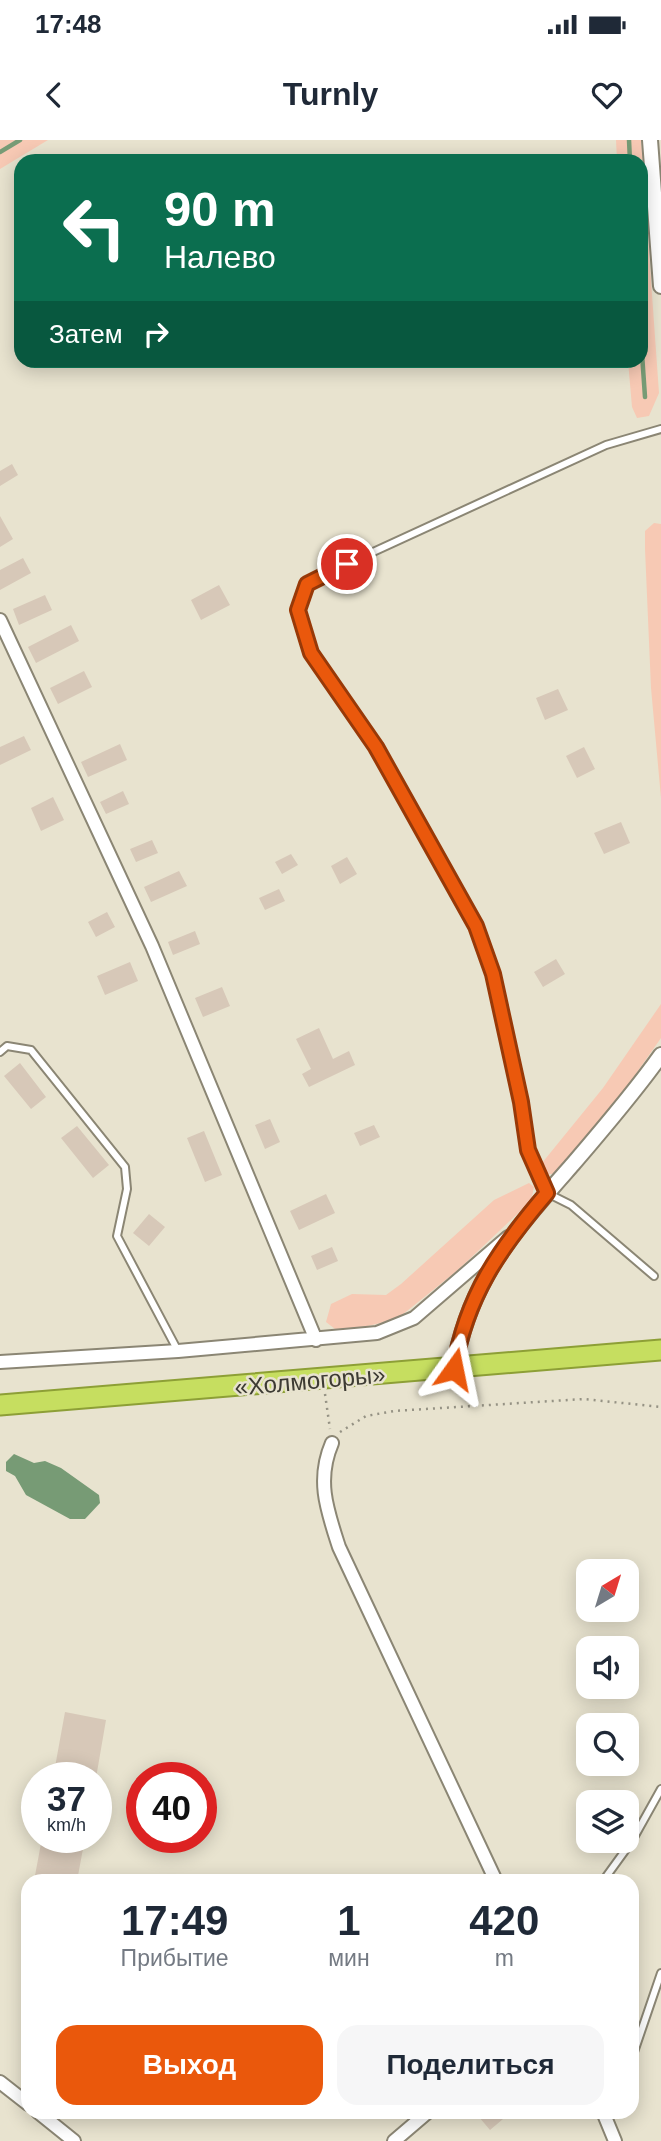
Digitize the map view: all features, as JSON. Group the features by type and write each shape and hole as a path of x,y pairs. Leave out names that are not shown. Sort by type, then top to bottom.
{"highway":[{"name":"«Холмогоры»","path":"0,1405 661,1350"}],"street":[{"path":"650,140 661,286"},
{"path":"0,620 152,946 316,1340"},
{"path":"0,1362 355,1337 398,1326 422,1311 510,1235 661,1055"},
{"path":"454,1369 461,1334 478,1289 510,1235"},
{"path":"459,1278 478,1289"},
{"path":"332,1443 324,1461 322,1482 326,1507 339,1547 493,1874"},
{"path":"0,2082 21,2098"},
{"path":"47,2119 74,2141"},
{"path":"394,2141 420,2119"},
{"path":"606,2119 615,2141"}],"lane":[{"path":"653,1276 571,1205 547,1193 528,1150 521,1102 493,974 476,926 376,747 311,653 298,610 307,584 347,564 606,445 661,429"},
{"path":"0,1052 7,1046 31,1050 125,1167 127,1189 117,1236 178,1351"},
{"path":"608,1874 632,1841 661,1789"},
{"path":"639,2037 661,1973"}],"path":[{"path":"332,1443 351,1422 394,1411 584,1399 661,1407"}],"shaded area":[{"path":"0,140 48,140 25,154 14,154 14,161 0,169"},
{"path":"616,140 641,140 642,154 617,154"},
{"path":"648,238 659,393 649,416 637,418 632,407 629,368 648,368"},
{"path":"654,523 661,524 661,798 651,688 645,549 645,531"},
{"path":"661,1004 661,1038 619,1098 556,1174 545,1174 541,1169 542,1163 603,1088"},
{"path":"529,1183 534,1187 531,1201 458,1270 397,1319 347,1331 335,1329 326,1322 331,1304 352,1294 386,1295 494,1200"},
{"path":"14,1454 34,1463 45,1461 61,1468 99,1495 100,1503 85,1519 70,1519 26,1495 15,1476 6,1471 6,1462"}],"building":[{"path":"12,464 18,475 0,486 0,471"},
{"path":"0,516 13,539 0,547"},
{"path":"23,558 31,573 0,590 0,570"},
{"path":"219,585 230,605 201,620 191,600"},
{"path":"45,595 52,610 19,625 13,609"},
{"path":"71,625 79,641 36,663 28,647"},
{"path":"84,671 92,687 58,704 50,688"},
{"path":"558,689 568,710 545,720 536,698"},
{"path":"24,736 31,750 0,765 0,747"},
{"path":"120,744 127,760 88,777 81,762"},
{"path":"584,747 595,769 577,778 566,756"},
{"path":"123,791 129,804 106,814 100,802"},
{"path":"53,797 64,820 41,831 31,808"},
{"path":"621,822 630,843 604,854 594,833"},
{"path":"152,840 158,853 136,862 130,849"},
{"path":"291,854 298,865 282,874 275,862"},
{"path":"347,857 357,874 340,884 331,866"},
{"path":"179,871 187,886 151,902 144,887"},
{"path":"279,889 285,901 265,910 259,898"},
{"path":"107,912 115,927 96,937 88,922"},
{"path":"195,931 200,944 173,955 168,942"},
{"path":"556,959 565,974 543,987 534,972"},
{"path":"130,962 138,981 105,995 97,976"},
{"path":"222,987 230,1006 203,1017 195,998"},
{"path":"319,1028 333,1059 349,1051 355,1065 309,1087 302,1074 311,1069 296,1039"},
{"path":"20,1063 46,1097 31,1109 4,1076"},
{"path":"270,1119 280,1142 265,1149 255,1125"},
{"path":"374,1125 380,1137 360,1146 354,1133"},
{"path":"77,1126 109,1165 93,1178 61,1138"},
{"path":"204,1131 222,1175 205,1182 187,1138"},
{"path":"326,1194 335,1213 299,1230 290,1211"},
{"path":"149,1214 165,1227 149,1246 133,1233"},
{"path":"332,1247 338,1261 317,1270 311,1256"},
{"path":"65,1712 106,1720 99,1762 56,1762"},
{"path":"39,1853 82,1853 78,1874 35,1874"},
{"path":"481,2119 503,2119 490,2130"}],"waterway":[{"path":"0,152 20,140"},
{"path":"629,140 630,154"},
{"path":"643,368 645,397"}],"route":[{"path":"347,564 307,584 298,610 311,653 376,747 476,926 493,974 521,1102 528,1150 547,1193 510,1235 487,1271 461,1334 454,1369"}]}
